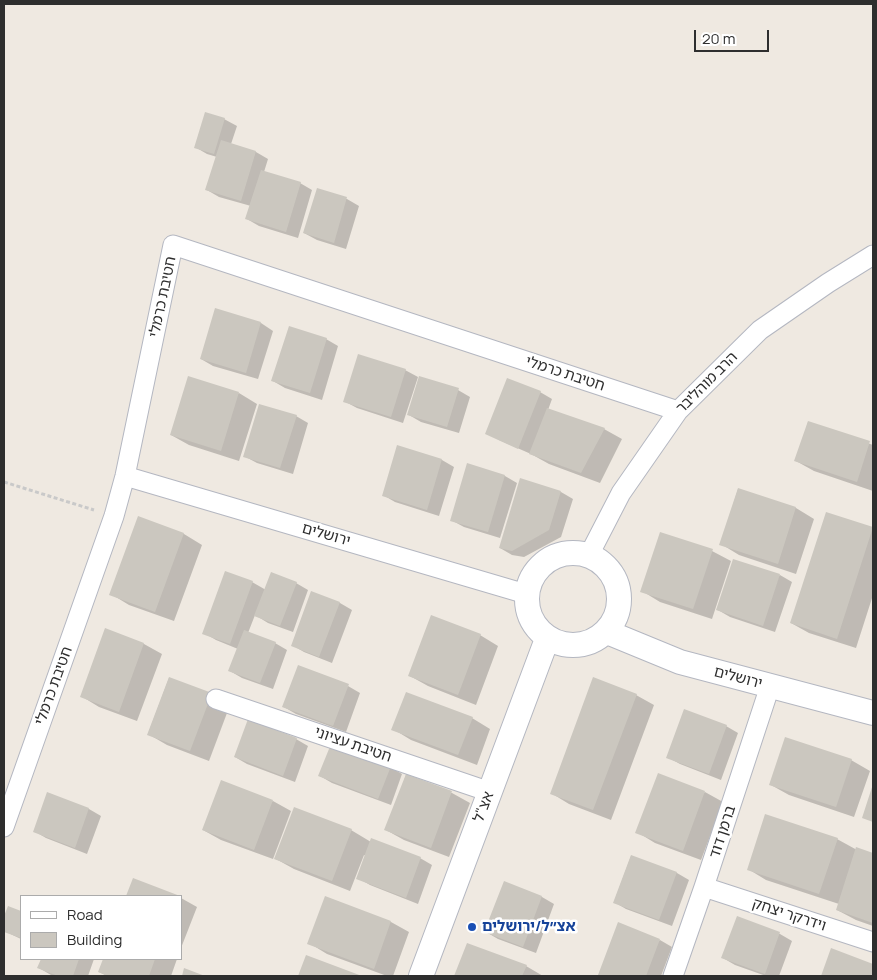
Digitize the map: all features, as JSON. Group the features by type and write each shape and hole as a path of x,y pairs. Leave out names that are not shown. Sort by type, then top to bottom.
{"street":[{"name":"חטיבת כרמלי","path":"4,827 114,516 125,476 173,245 678,411"},
{"name":"הרב מוהליבר","path":"589,555 621,493 678,411 760,330 828,283 873,255"},
{"name":"ירושלים","path":"125,476 526,594"},
{"path":"561,554 589,555 602,563 612,574 618,589 619,604 615,619 607,632 594,641 578,646 562,645 547,639 530,619 526,594 530,580 538,568 548,560 561,554"},
{"name":"ירושלים","path":"607,632 680,662 873,713"},
{"name":"אצ\"ל","path":"420,976 547,639"},
{"name":"ברמן דוד","path":"673,976 770,686"},
{"name":"חטיבת עציוני","path":"216,699 490,792"},
{"name":"וידרקר יצחק","path":"704,887 873,942"}],"path":[{"path":"4,482 114,516"}],"building":[{"path":"205,112 225,118 214,154 194,148"},
{"path":"221,140 256,151 241,201 205,190"},
{"path":"261,170 301,182 286,232 245,219"},
{"path":"317,188 347,197 334,243 303,233"},
{"path":"215,308 261,322 246,373 200,359"},
{"path":"289,326 327,338 310,393 271,381"},
{"path":"358,354 406,369 391,417 343,402"},
{"path":"188,376 239,392 221,451 170,435"},
{"path":"419,376 459,388 447,427 407,415"},
{"path":"507,378 541,391 518,449 485,434"},
{"path":"259,404 297,415 280,468 243,457"},
{"path":"547,408 605,428 581,473 529,454"},
{"path":"808,421 870,441 857,482 794,461"},
{"path":"397,445 442,459 427,510 382,496"},
{"path":"467,463 505,475 488,532 450,521"},
{"path":"520,478 561,491 549,530 512,551 499,548"},
{"path":"738,488 796,507 778,564 719,545"},
{"path":"826,512 873,527 837,639 790,623"},
{"path":"138,516 184,533 155,612 109,595"},
{"path":"660,532 713,549 693,609 640,592"},
{"path":"733,559 780,574 763,626 716,610"},
{"path":"225,571 253,581 230,644 202,634"},
{"path":"271,572 297,582 280,626 254,616"},
{"path":"311,591 340,602 319,657 291,646"},
{"path":"431,615 481,634 458,695 408,676"},
{"path":"105,628 144,643 119,712 80,697"},
{"path":"244,630 276,642 260,683 228,671"},
{"path":"298,665 349,684 333,726 282,707"},
{"path":"169,677 212,693 190,751 147,735"},
{"path":"593,677 637,694 593,810 550,794"},
{"path":"406,692 473,717 458,755 391,730"},
{"path":"684,709 727,725 709,774 666,758"},
{"path":"248,719 297,738 283,776 234,757"},
{"path":"785,737 852,759 836,807 769,785"},
{"path":"331,744 391,766 378,799 318,776"},
{"path":"658,773 705,791 683,851 635,833"},
{"path":"406,774 452,791 431,848 384,830"},
{"path":"221,780 273,800 254,850 202,830"},
{"path":"873,784 873,822 862,818"},
{"path":"47,792 89,808 75,848 33,832"},
{"path":"294,807 352,829 332,881 274,859"},
{"path":"765,814 838,838 819,894 747,870"},
{"path":"371,838 421,857 406,898 356,879"},
{"path":"856,847 873,853 873,923 836,910"},
{"path":"631,855 677,872 659,920 613,903"},
{"path":"133,878 177,895 126,895"},
{"path":"504,881 542,896 523,947 484,932"},
{"path":"325,896 391,921 374,969 307,944"},
{"path":"8,906 20,911 20,938 4,932 4,916"},
{"path":"737,916 780,932 765,974 721,958"},
{"path":"618,922 660,939 646,976 598,975"},
{"path":"467,943 527,965 522,976 454,976"},
{"path":"831,948 873,964 873,976 821,976"},
{"path":"306,955 362,976 298,976"},
{"path":"41,960 79,960 73,976 58,976 37,968"},
{"path":"103,960 155,960 149,976 108,976 98,972"},
{"path":"184,968 205,976 182,976"}],"place":[{"name":"אצ״ל/ירושלים","path":"472,927"}]}
